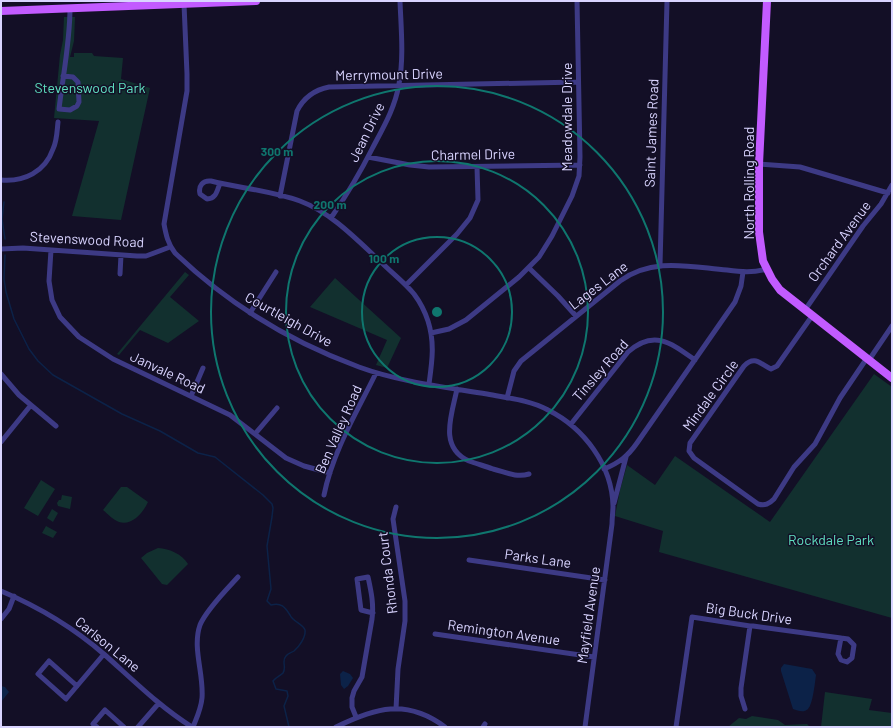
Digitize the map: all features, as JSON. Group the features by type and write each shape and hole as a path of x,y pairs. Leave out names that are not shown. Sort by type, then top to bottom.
{"main road":[{"path":"1,11 256,1"},
{"name":"North Rolling Road","path":"767,1 759,164 759,232 763,261 766,269 780,290 892,378"}],"street":[{"name":"Jean Drive","path":"331,218 348,193 389,117 399,86 401,61 400,1"},
{"name":"Meadowdale Drive","path":"431,333 449,329 466,320 529,268 547,246 572,196 578,181 580,165 577,1"},
{"name":"Saint James Road","path":"660,265 667,1"},
{"name":"Courtleigh Drive","path":"184,4 187,91 164,224 170,247 183,261 219,291 250,313 329,356 376,373 507,398 538,405 548,410 571,424 586,439 604,469"},
{"path":"63,76 76,78 78,82 77,106 70,110 59,109 63,76 68,38 70,8"},
{"name":"Merrymount Drive","path":"280,196 297,111 304,99 316,91 329,87 578,82"},
{"path":"1,180 21,179 28,177 46,162 54,148 58,122"},
{"name":"Charmel Drive","path":"368,157 418,166 477,167 580,165"},
{"path":"759,164 800,167 888,193"},
{"path":"406,285 457,234 470,218 478,200 477,167"},
{"path":"220,183 280,196 317,209 331,218 406,285 419,301 431,333 433,349 429,384"},
{"name":"Orchard Avenue","path":"805,310 888,193 892,185"},
{"name":"Stevenswood Road","path":"1,248 23,248 146,256 170,247"},
{"name":"Janvale Road","path":"51,250 49,281 52,300 60,317 79,337 106,355 230,415 286,458 304,466 330,473"},
{"path":"120,274 121,255"},
{"name":"Lages Lane","path":"507,398 512,376 517,365 626,276 644,268 660,265 743,272 756,272 766,269"},
{"path":"529,268 576,316"},
{"path":"250,313 276,272"},
{"name":"Mayfield Avenue","path":"613,506 610,488 604,469 618,463 626,457 695,360 735,302 741,286 743,272"},
{"name":"Mindale Circle","path":"812,316 778,366 771,369 757,361 752,360 744,366 690,443 689,451 694,458 758,504 766,505 771,503 794,467 809,452 818,440 840,398 868,359"},
{"path":"868,359 892,326"},
{"name":"Tinsley Road","path":"571,424 628,352 640,343 653,340 667,342 674,345 695,360"},
{"path":"190,396 203,368"},
{"name":"Ben Valley Road","path":"324,495 330,473 341,444 376,373"},
{"path":"1,374 12,388 56,426"},
{"path":"457,389 449,432 452,444 456,451 469,461 511,474 523,476 529,474"},
{"path":"1,442 31,405"},
{"path":"255,434 277,408"},
{"name":"Mayfield Avenue","path":"585,727 605,580 613,506 626,457"},
{"name":"Rhonda Court","path":"396,507 393,519 406,611 398,669 396,709"},
{"name":"Parks Lane","path":"469,560 605,580"},
{"path":"192,727 199,715 202,696 197,641 198,632 206,615 238,577"},
{"path":"356,717 352,707 352,698 354,691 362,677 372,613 373,602 368,577 357,580 361,610 372,613"},
{"name":"Carlson Lane","path":"1,591 14,596 52,616 74,630 104,654 158,703 192,727"},
{"path":"1,619 9,609 14,596"},
{"name":"Big Buck Drive","path":"676,727 692,617 841,638"},
{"path":"745,709 741,696 741,688 750,626"},
{"name":"Remington Avenue","path":"435,634 594,657"},
{"path":"841,638 848,640 854,645 852,658 847,662 841,660 839,657 841,638"},
{"path":"77,686 49,662 38,674 66,699 77,686 104,654"},
{"path":"138,727 158,703"},
{"path":"336,727 356,717 375,711 396,709 412,711 425,715 445,727"},
{"path":"97,727 93,724 105,710 124,727"}],"green space":[{"name":"Stevenswood Park","path":"64,17 75,17 74,41 70,57 74,57 74,53 92,53 94,56 123,58 121,79 150,88 121,220 72,216 99,121 54,118 60,55 63,40"},
{"path":"185,272 189,275 170,297 199,321 168,343 140,330 119,355 117,354"},
{"path":"335,278 401,338 387,368 376,365 387,340 310,307"},
{"name":"Rockdale Park","path":"874,374 892,387 892,618 659,552 663,531 615,516 627,465 655,485 675,456 770,522"},
{"path":"41,480 55,489 38,516 24,508"},
{"path":"121,487 127,487 148,502 136,518 124,523 112,518 103,510"},
{"path":"62,495 72,497 70,509 58,506 57,503 61,500"},
{"path":"52,509 58,513 53,522 47,518"},
{"path":"46,526 57,532 53,538 42,533"},
{"path":"158,548 175,553 182,557 188,564 167,585 162,584 141,558 147,553"},
{"path":"825,692 872,699 869,710 892,713 892,727 821,727"},
{"path":"752,716 778,720 785,725 807,724 810,727 728,727 739,718 746,719"}],"water":[{"path":"784,664 812,669 816,675 811,703 805,711 793,709 781,671"},
{"path":"343,671 350,674 353,678 344,689 341,685 340,674"},
{"path":"1,686 5,687 9,692 1,702"}],"waterway":[{"path":"4,202 2,219 5,239"},
{"path":"5,255 4,279 6,292 14,319 29,349 38,361 53,375 122,414 160,431 198,453 215,457 263,495 272,504 272,517 267,546 271,589 267,601 271,605 277,604 282,606 305,630 300,644 285,658 283,673 273,681 276,689 287,691 288,696 284,706 289,727"}]}
